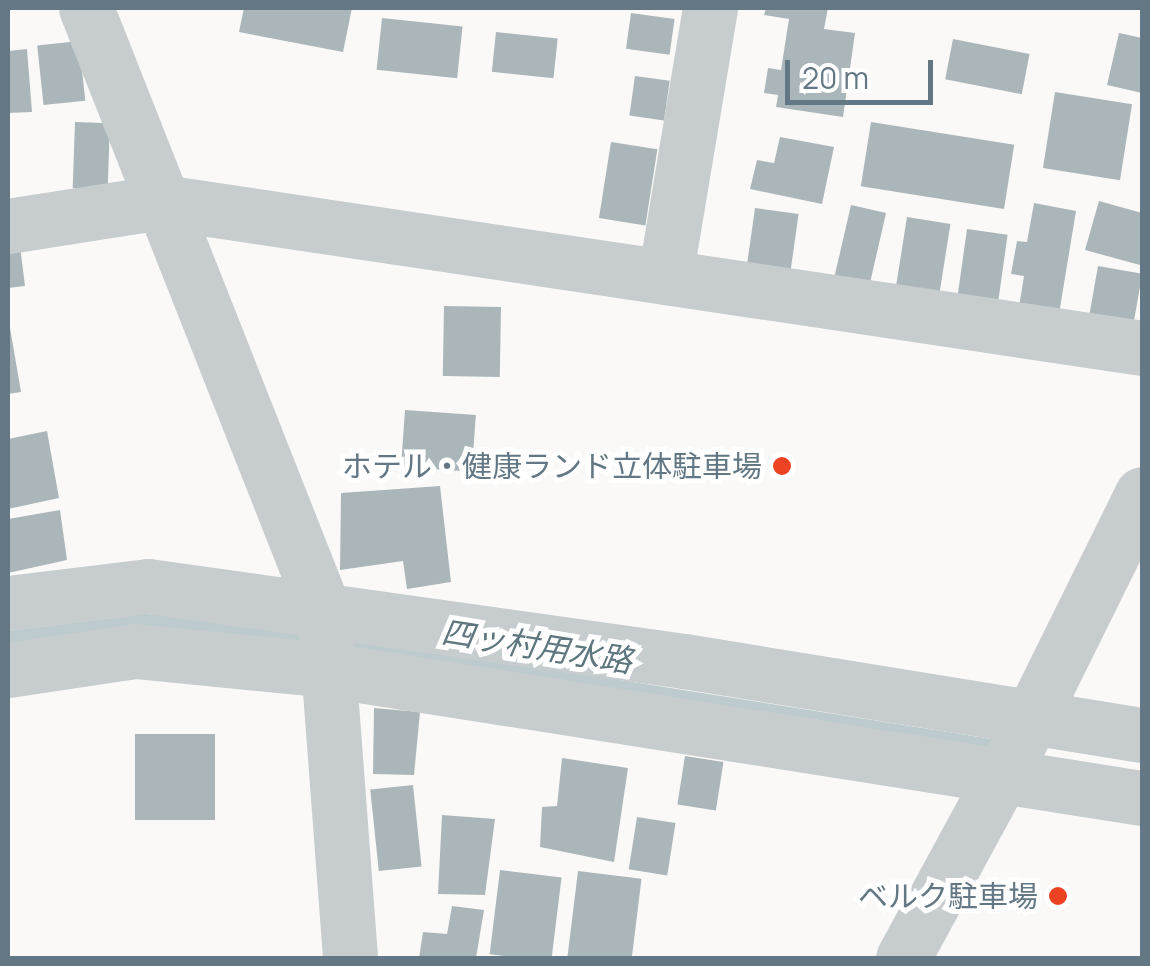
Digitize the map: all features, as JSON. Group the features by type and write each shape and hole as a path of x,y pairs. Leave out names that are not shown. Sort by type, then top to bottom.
{"street":[{"path":"86,8 326,641 350,958"},
{"path":"664,277 710,8"},
{"path":"8,226 162,202 1142,348"},
{"path":"903,958 1015,750 1142,494"},
{"path":"8,603 148,586 326,641 1015,750 1142,798"},
{"path":"8,670 135,651 326,641"},
{"path":"1015,750 1142,735"}],"building":[{"path":"244,8 352,8 343,52 239,32"},
{"path":"766,8 828,8 824,29 855,33 843,117 776,107 778,95 764,93 768,68 781,70 789,19 764,15"},
{"path":"631,13 675,19 670,55 626,49"},
{"path":"382,18 463,26 457,78 377,70"},
{"path":"496,32 558,38 553,78 492,72"},
{"path":"1119,33 1142,38 1142,93 1107,85"},
{"path":"953,39 1030,54 1022,94 945,79"},
{"path":"79,41 85,101 44,105 37,45"},
{"path":"27,49 32,112 8,113 8,51"},
{"path":"635,76 670,81 664,120 629,116"},
{"path":"1055,92 1132,104 1120,180 1043,168"},
{"path":"75,122 110,123 108,189 73,188"},
{"path":"871,122 1014,145 1004,209 861,186"},
{"path":"780,137 834,147 822,204 750,189 757,160 774,163"},
{"path":"611,142 657,149 645,225 599,218"},
{"path":"1099,201 1142,213 1140,265 1085,250"},
{"path":"1034,203 1076,211 1059,314 1019,307 1024,276 1011,274 1017,241 1027,242"},
{"path":"851,205 886,213 869,285 834,277"},
{"path":"755,208 799,214 790,278 746,271"},
{"path":"907,217 950,224 940,292 896,285"},
{"path":"967,229 1008,235 998,303 957,297"},
{"path":"20,246 25,286 8,288 8,248"},
{"path":"1098,266 1142,274 1132,332 1088,324"},
{"path":"444,306 501,307 500,377 443,376"},
{"path":"8,316 21,392 8,394"},
{"path":"405,410 476,415 472,472 401,467"},
{"path":"47,431 59,498 8,509 8,439"},
{"path":"440,486 451,582 407,589 403,561 340,570 341,493"},
{"path":"60,510 67,560 8,573 8,519"},
{"path":"374,708 420,712 414,775 373,774"},
{"path":"135,734 215,734 215,820 135,820"},
{"path":"685,756 724,762 716,810 677,804"},
{"path":"562,758 628,768 614,862 540,847 542,807 557,806"},
{"path":"413,785 422,867 379,871 370,789"},
{"path":"442,815 495,819 485,895 438,894"},
{"path":"637,817 676,823 667,875 629,869"},
{"path":"500,870 562,878 552,958 490,954"},
{"path":"578,871 642,879 632,958 567,958"},
{"path":"452,906 484,910 476,958 419,958 423,932 447,934"}],"waterway":[{"name":"四ッ村用水路","path":"8,638 146,621 285,634 1003,748"}],"place":[{"name":"ホテル・健康ランド立体駐車場","path":"782,466"},
{"name":"ベルク駐車場","path":"1058,896"}]}
